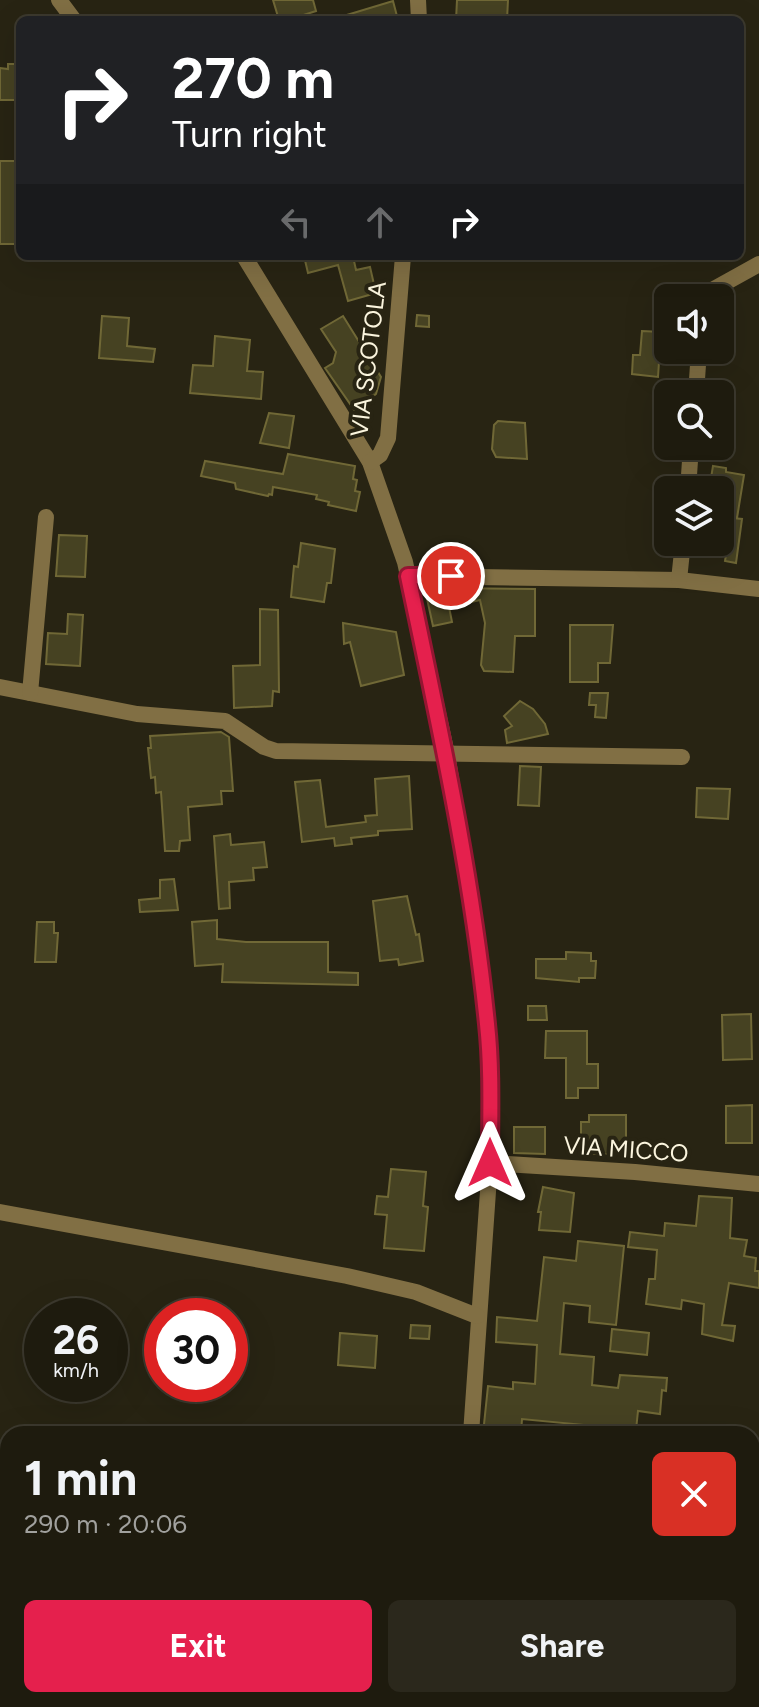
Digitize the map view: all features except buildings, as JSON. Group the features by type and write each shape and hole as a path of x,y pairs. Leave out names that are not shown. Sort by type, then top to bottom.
{"street":[{"path":"246,260 370,462 396,532 408,576 447,754 471,898 487,1025 490,1163 471,1426"},
{"name":"VIA SCOTOLA","path":"370,462 380,455 388,438 403,260"},
{"path":"723,284 759,264"},
{"path":"30,693 46,517"},
{"path":"679,580 682,556"},
{"path":"408,576 679,580 759,589"},
{"path":"0,687 137,714 225,721 264,747 276,751 682,757"},
{"name":"VIA MICCO","path":"490,1163 759,1184"},
{"path":"0,1212 402,1288 477,1316"}],"route":[{"path":"451,576 408,576 447,754 471,898 490,1065 490,1163"}]}
